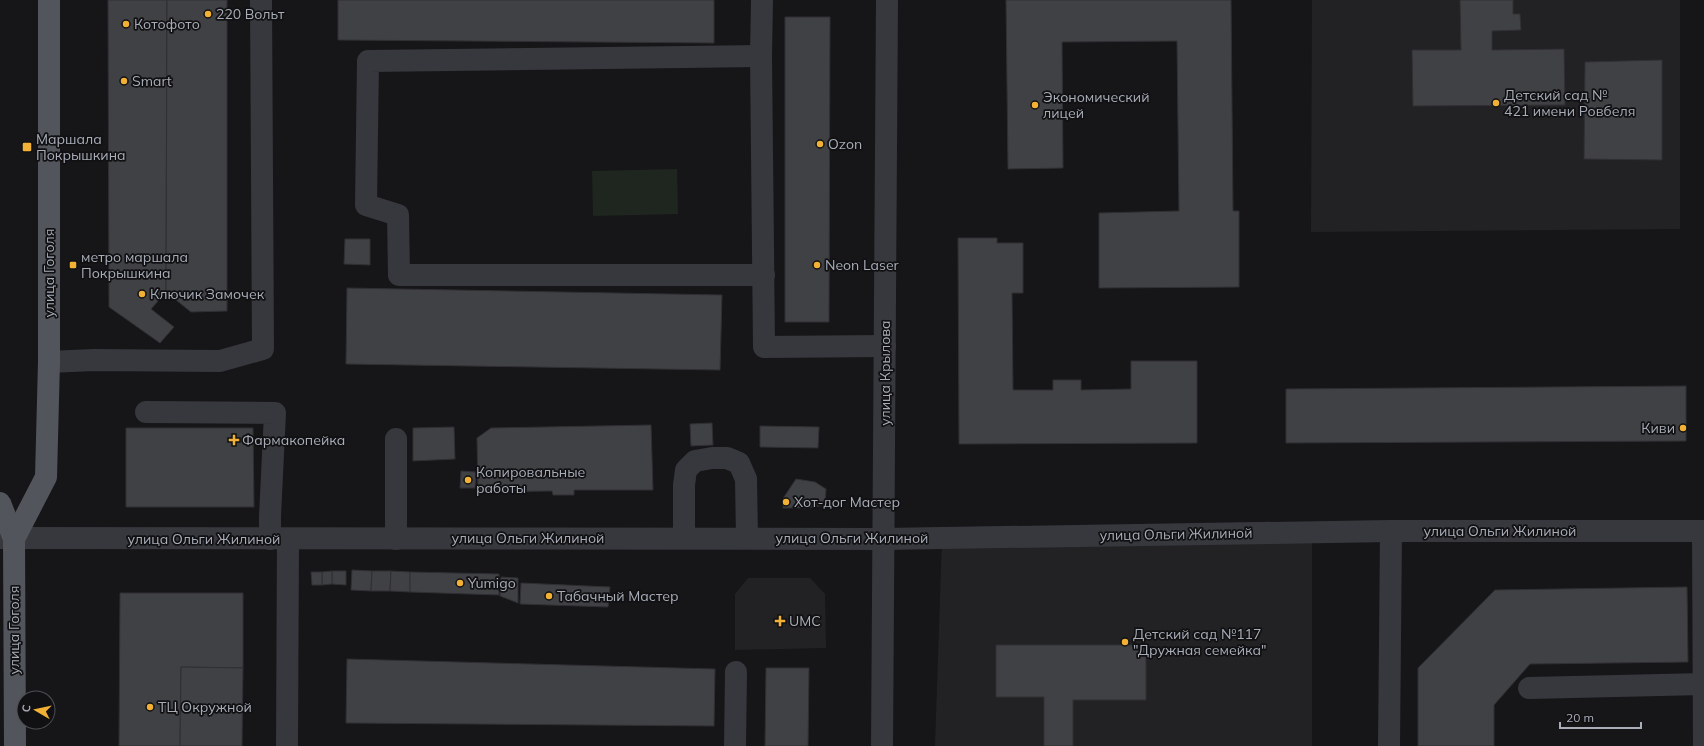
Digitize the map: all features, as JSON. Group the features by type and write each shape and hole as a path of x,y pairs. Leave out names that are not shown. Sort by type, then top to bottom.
{"main road":[{"name":"улица Гоголя","path":"7,538 46,477 49,362 49,0"},
{"name":"улица Гоголя","path":"0,503 7,538 15,746"}],"street":[{"path":"49,362 94,360 220,362 264,349 261,0"},
{"path":"762,0 760,56 764,347 885,346"},
{"name":"улица Крылова","path":"882,746 887,0"},
{"path":"760,56 368,61 366,205 398,215 399,275 764,275"},
{"path":"146,412 275,413 270,516 279,539 287,746"},
{"path":"396,439 396,539"},
{"path":"684,538 684,485 686,470 695,461 712,458 727,458 739,463 746,479 747,538"},
{"path":"1389,746 1391,531"},
{"name":"улица Ольги Жилиной","path":"7,538 883,538 1391,531 1704,531"},
{"path":"1704,531 1704,746"},
{"path":"735,746 736,672"},
{"path":"1529,688 1704,684"}],"shaded area":[{"name":"Детский сад № 421 имени Ровбеля","path":"1312,0 1680,0 1680,229 1311,232"},
{"path":"677,169 678,214 593,216 592,171"},
{"name":"Детский сад №117 \"Дружная семейка\"","path":"1312,535 1312,746 935,746 942,539"},
{"name":"UMC","path":"748,578 810,578 825,594 826,648 735,650 735,594"}],"building":[{"path":"108,0 167,0 166,292 151,309 174,327 160,343 109,307"},
{"path":"167,0 227,0 227,311 191,312 166,292"},
{"path":"338,0 714,0 714,43 338,40"},
{"name":"Экономический лицей","path":"1006,0 1231,0 1233,211 1239,211 1239,287 1099,288 1099,213 1179,211 1177,41 1062,42 1063,168 1008,169"},
{"path":"1460,0 1513,0 1513,14 1520,14 1521,30 1492,31 1492,50 1564,49 1565,105 1413,106 1412,50 1461,50"},
{"path":"785,17 830,17 829,322 785,322"},
{"path":"1662,60 1662,160 1584,159 1585,62"},
{"path":"958,238 997,238 997,243 1023,243 1023,293 1012,293 1013,390 1053,390 1053,380 1081,380 1081,390 1131,389 1131,361 1197,361 1197,443 959,444"},
{"path":"345,239 370,239 370,265 344,264"},
{"path":"347,288 722,295 720,370 346,364"},
{"path":"1686,386 1686,441 1286,443 1286,389"},
{"path":"712,423 713,445 691,446 690,424"},
{"path":"651,425 653,490 574,490 574,495 553,495 552,491 478,492 477,438 491,428"},
{"path":"760,426 819,427 818,448 760,447"},
{"path":"454,427 455,459 413,461 413,428"},
{"path":"126,428 253,428 254,507 126,507"},
{"path":"461,471 476,472 475,488 460,488"},
{"path":"796,479 815,482 826,489 825,505 807,508 783,508 784,497"},
{"path":"352,570 372,571 371,591 351,590"},
{"path":"332,571 346,571 346,585 332,584"},
{"path":"332,571 332,584 322,585 322,572"},
{"path":"372,571 391,571 390,591 371,591"},
{"path":"391,571 410,572 410,592 390,591"},
{"path":"311,572 322,572 322,585 312,585"},
{"path":"410,572 499,574 499,595 410,592"},
{"path":"501,577 518,578 518,603 500,596"},
{"path":"521,583 610,587 608,607 520,604"},
{"path":"1687,587 1688,662 1530,664 1494,705 1494,746 1418,746 1418,668 1495,590"},
{"name":"ТЦ Окружной","path":"120,593 243,593 243,668 181,667 180,746 119,746"},
{"path":"996,645 1146,645 1146,700 1073,700 1073,746 1044,746 1044,697 996,697"},
{"path":"347,659 715,669 714,726 346,723"},
{"path":"181,667 243,668 242,746 180,746"},
{"path":"766,668 809,668 808,746 765,746"}],"place":[{"name":"220 Вольт","path":"208,14"},
{"name":"Котофото","path":"126,24"},
{"name":"Smart","path":"124,81"},
{"name":"Детский сад № 421 имени Ровбеля","path":"1496,103"},
{"name":"Экономический лицей","path":"1035,105"},
{"name":"Ozon","path":"820,144"},
{"name":"Маршала Покрышкина","path":"27,147"},
{"name":"метро маршала Покрышкина","path":"73,265"},
{"name":"Neon Laser","path":"817,265"},
{"name":"Ключик Замочек","path":"142,294"},
{"name":"Киви","path":"1683,428"},
{"name":"Фармакопейка","path":"234,440"},
{"name":"Копировальные работы","path":"468,480"},
{"name":"Хот-дог Мастер","path":"786,502"},
{"name":"Yumigo","path":"460,583"},
{"name":"Табачный Мастер","path":"549,596"},
{"name":"UMC","path":"780,621"},
{"name":"Детский сад №117 \"Дружная семейка\"","path":"1125,642"},
{"name":"ТЦ Окружной","path":"150,707"}]}
